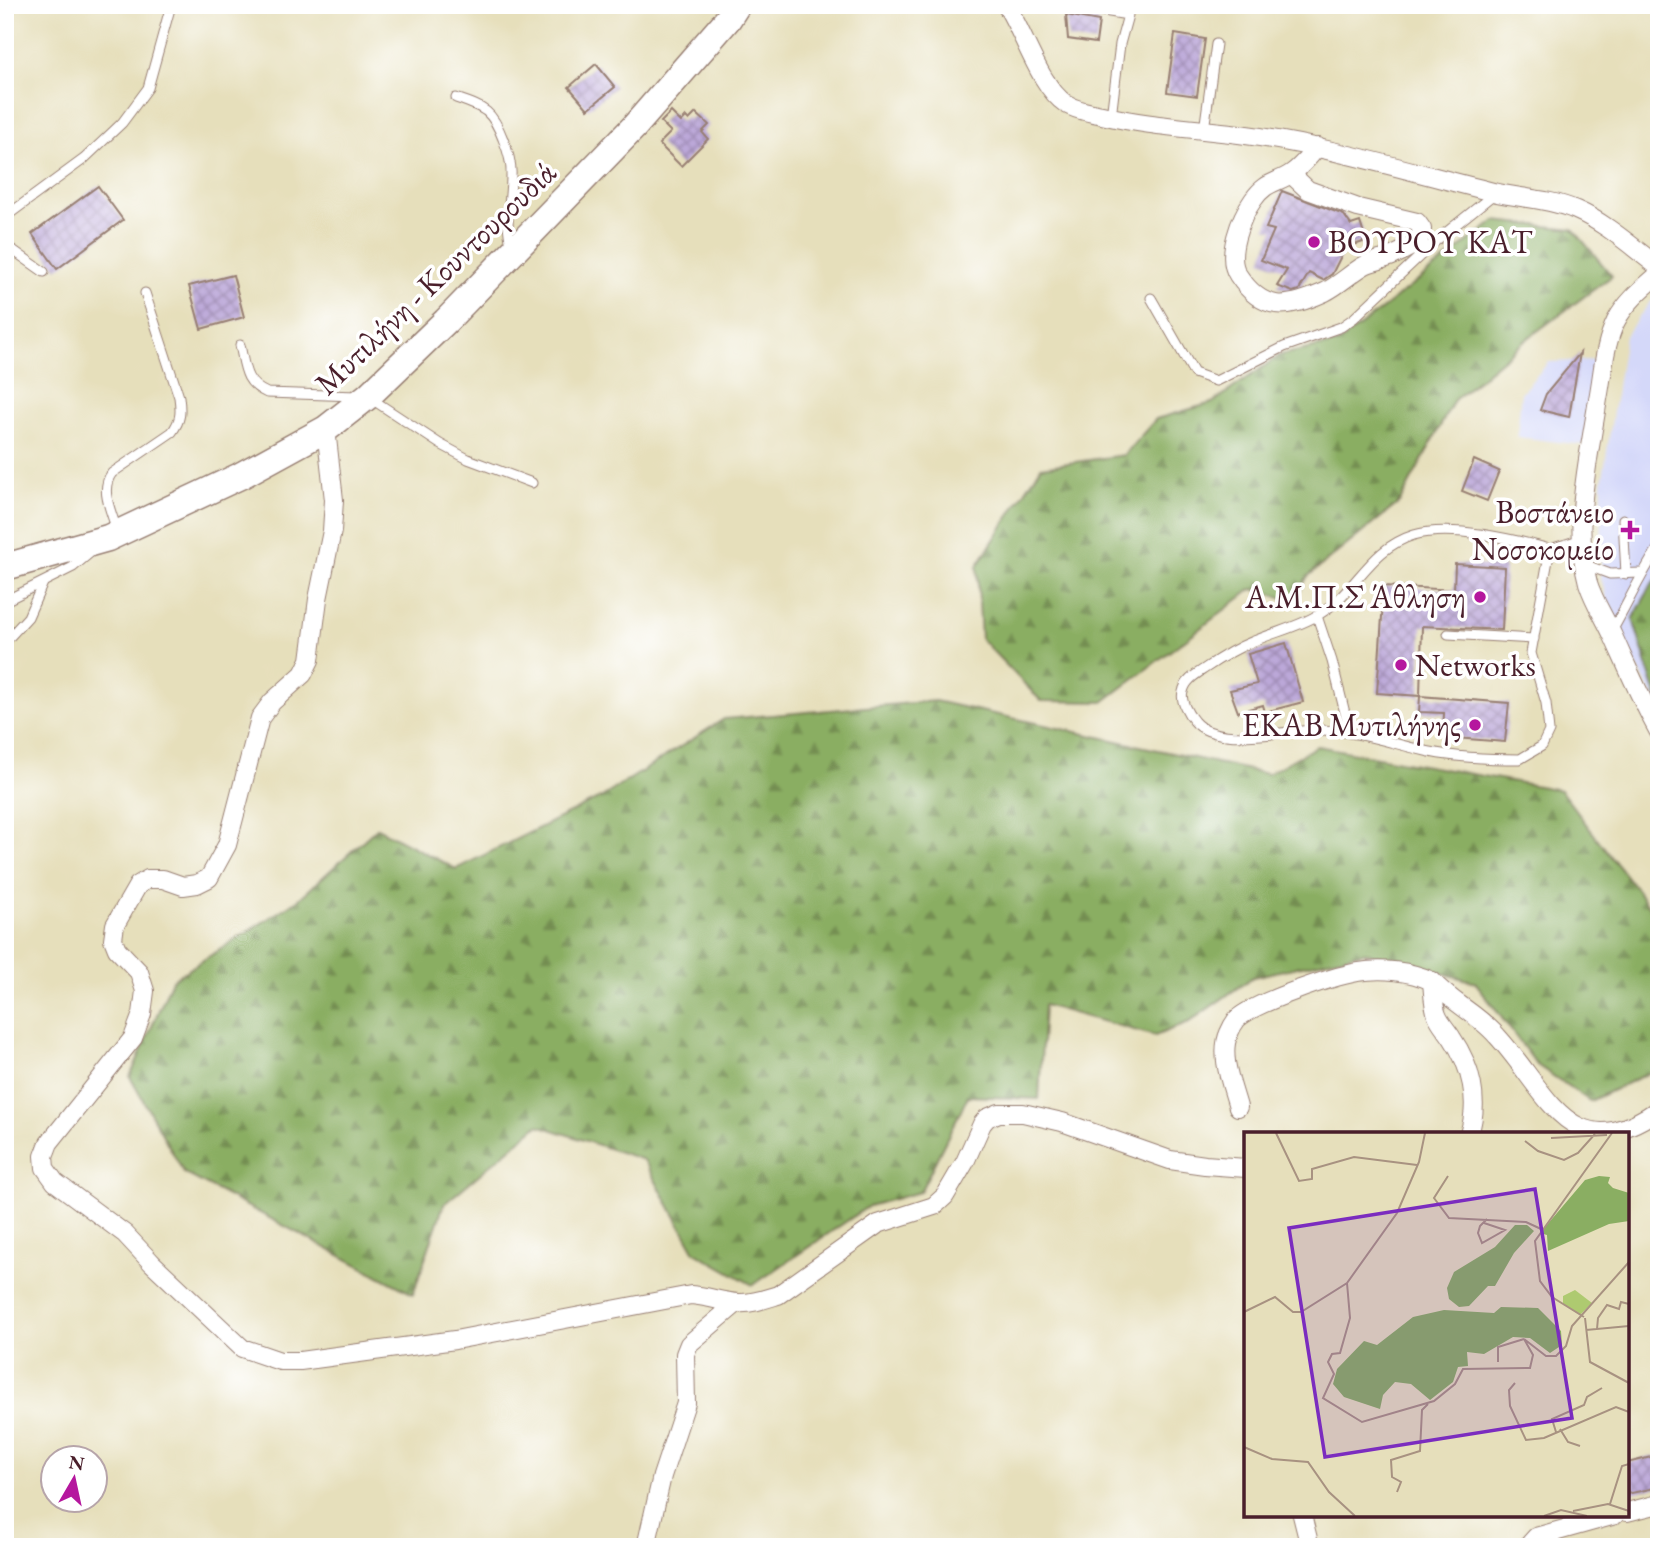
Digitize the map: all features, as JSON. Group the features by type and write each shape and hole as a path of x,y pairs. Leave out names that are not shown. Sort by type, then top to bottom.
{"main road":[{"name":"Μυτιλήνη - Κουντουρουδιά","path":"5,567 113,535 240,476 326,429 368,396 514,251 634,127 728,19 737,5"}],"street":[{"path":"1006,5 1019,25 1042,76 1052,91 1066,104 1111,117 1318,147 1496,192 1572,208 1592,218 1659,267"},
{"path":"1291,174 1308,190 1358,208 1417,222 1422,229 1419,242 1392,256 1368,264 1326,291 1285,305 1271,305 1259,300 1236,274 1231,258 1234,246 1252,201 1263,188 1291,174 1318,147"},
{"path":"1659,274 1634,296 1616,321 1607,346 1584,487 1582,539 1588,582 1636,690 1659,732"},
{"path":"326,429 334,500 332,531 318,599 310,660 303,674 272,702 260,718 228,845 209,878 183,887 163,879 148,879 138,885 115,925 113,939 117,949 138,972 145,991 142,1014 133,1038 50,1143 44,1156 45,1168 55,1182 125,1234 152,1264 242,1348 280,1361 300,1361 455,1340 691,1295 710,1296 737,1303 761,1301 778,1295 878,1224 934,1206 952,1185 982,1124 987,1118 999,1113 1023,1114 1062,1122 1170,1160 1244,1168"},
{"path":"1238,1107 1225,1051 1228,1036 1236,1021 1253,1008 1358,972 1416,974 1432,981 1448,999 1486,1024 1521,1064 1560,1116 1580,1129 1596,1132"},
{"path":"1432,981 1435,1011 1465,1060 1471,1077 1474,1097 1469,1132"},
{"path":"1605,1132 1624,1127 1659,1109"},
{"path":"646,1547 662,1476 686,1403 685,1354 689,1344 737,1303"},
{"path":"1629,1512 1659,1504"},
{"path":"1302,1517 1310,1547"},
{"path":"1527,1547 1536,1537 1608,1517"}],"lane":[{"path":"5,217 84,159 122,123 148,88 171,5"},
{"path":"1067,5 1128,15"},
{"path":"1111,117 1120,44 1128,15 1136,5"},
{"path":"1204,130 1216,44"},
{"path":"456,98 490,112 510,156 512,174 507,225 514,251"},
{"path":"1151,298 1194,373 1216,381 1284,347 1341,327 1438,239 1496,192"},
{"path":"5,242 44,272"},
{"path":"5,601 73,567 113,535 105,488 108,479 112,473 172,432 179,422 179,397 145,293"},
{"path":"240,345 247,377 255,388 267,393 368,396 440,444 468,459 532,483"},
{"path":"1623,519 1626,574"},
{"path":"1550,549 1531,653 1546,703 1549,731 1542,746 1532,755 1509,759 1432,753 1350,733 1319,730 1228,736 1210,733 1194,722 1184,705 1182,693 1190,679 1229,652 1317,616 1331,606 1368,564 1389,546 1415,534 1451,531 1512,538 1550,549 1582,539"},
{"path":"1611,633 1636,590 1642,573 1659,547"},
{"path":"1586,565 1605,573 1642,573"},
{"path":"5,642 28,617 43,583"},
{"path":"1317,616 1332,661 1350,733"},
{"path":"1448,634 1534,639"}],"shaded area":[{"name":"Βοστάνειο Νοσοκομείο","path":"1651,301 1659,303 1659,708 1612,618 1601,578 1602,483 1625,336"},
{"path":"1596,360 1584,445 1517,437 1521,393 1549,362"}],"green space":[{"path":"1495,221 1573,229 1612,276 1532,335 1454,400 1400,502 1307,577 1295,601 1252,589 1103,702 1041,701 981,639 977,566 1041,467 1124,455 1156,419 1212,403 1280,355 1338,343"},
{"path":"1659,578 1659,705 1633,619 1652,584"},
{"path":"935,701 1267,774 1317,746 1560,790 1659,919 1659,1068 1590,1101 1537,1065 1475,982 1364,952 1253,977 1189,1022 1155,1036 1044,1005 1039,1099 968,1096 920,1192 869,1206 753,1285 695,1252 644,1160 538,1125 444,1204 413,1294 184,1173 130,1077 172,980 299,899 377,828 456,869 602,797 724,719"}],"building":[{"path":"1066,15 1099,21 1096,43 1068,39"},
{"path":"1175,34 1205,39 1197,96 1167,92"},
{"path":"596,64 615,87 588,109 569,87"},
{"path":"671,112 681,122 686,117 689,120 696,113 709,125 702,132 708,139 681,166 659,144 671,132 661,122"},
{"path":"98,186 123,220 57,269 32,234"},
{"path":"1282,191 1344,215 1351,225 1360,222 1366,241 1345,248 1332,274 1323,280 1309,273 1299,290 1293,292 1277,286 1287,270 1261,260 1274,230 1266,228"},
{"path":"233,275 244,317 201,329 189,286"},
{"path":"1580,353 1569,417 1540,410 1546,394"},
{"path":"1474,460 1499,471 1487,501 1462,491"},
{"path":"1455,564 1505,567 1502,630 1422,626 1420,696 1377,693 1384,586 1454,590"},
{"path":"1286,643 1303,702 1265,712 1263,705 1238,712 1230,690 1257,684 1248,654"},
{"name":"ΕΚΑΒ Μυτιλήνης","path":"1420,696 1509,703 1505,742 1443,737 1444,713 1419,712"},
{"path":"1659,1455 1659,1487 1629,1494 1629,1462"}],"place":[{"name":"ΒΟΥΡΟΥ ΚΑΤ","path":"1314,242"},
{"name":"Βοστάνειο Νοσοκομείο","path":"1630,530"},
{"name":"Α.Μ.Π.Σ Άθληση","path":"1480,597"},
{"name":"Networks","path":"1401,665"},
{"name":"ΕΚΑΒ Μυτιλήνης","path":"1475,725"}]}
